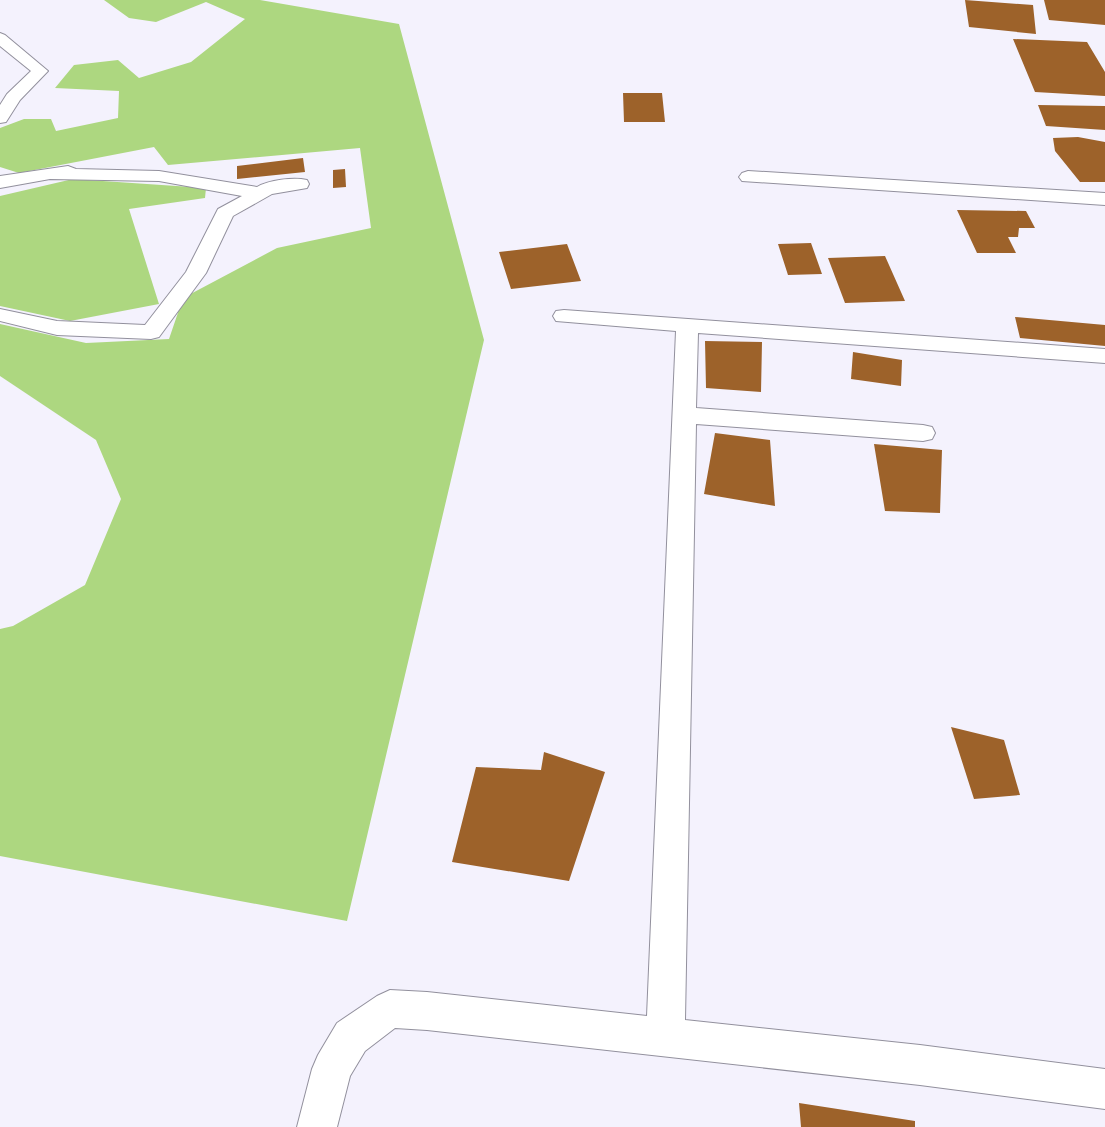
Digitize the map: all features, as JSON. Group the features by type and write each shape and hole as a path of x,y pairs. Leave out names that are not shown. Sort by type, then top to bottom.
{"street":[{"path":"0,38 40,71 13,97 0,118"},
{"path":"0,182 144,159"},
{"path":"50,174 159,176 259,193"},
{"path":"748,177 1105,200"},
{"path":"0,315 57,328 151,332 196,273 225,212 266,189 300,184"},
{"path":"564,316 1105,356"},
{"path":"664,1038 687,325"},
{"path":"684,415 923,434"},
{"path":"317,1127 332,1069 351,1037 390,1009 427,1011 920,1065 1105,1089"}],"green space":[{"path":"104,0 260,0 399,24 484,340 347,921 0,856 0,629 13,626 85,585 121,499 96,440 0,376 0,324 86,343 169,339 183,298 277,248 371,228 360,148 168,165 154,147 19,173 0,167 0,128 24,119 51,119 56,131 118,118 119,91 55,88 74,65 118,60 139,78 191,62 245,19 206,2 156,22 129,18"},
{"path":"73,179 206,188 205,198 129,209 159,304 70,321 0,306 0,196"}],"building":[{"path":"965,0 1033,5 1036,34 969,27"},
{"path":"1044,0 1105,0 1105,25 1049,20"},
{"path":"1013,39 1087,42 1105,72 1105,96 1035,92"},
{"path":"623,93 662,93 665,122 624,122"},
{"path":"1038,105 1105,106 1105,130 1046,126"},
{"path":"1078,137 1105,142 1105,182 1080,182 1055,151 1053,138"},
{"path":"303,158 305,172 237,179 237,166"},
{"path":"345,169 346,187 333,188 333,170"},
{"path":"957,210 1026,211 1035,228 1019,228 1018,237 1008,237 1016,253 977,253"},
{"path":"811,243 822,274 788,275 778,244"},
{"path":"567,244 581,281 511,289 499,252"},
{"path":"885,256 905,301 845,303 828,258"},
{"path":"1015,317 1105,325 1105,346 1020,338"},
{"path":"705,341 762,342 761,392 706,388"},
{"path":"853,352 902,360 901,386 851,379"},
{"path":"715,433 770,440 775,506 704,494"},
{"path":"874,444 942,450 940,513 885,511"},
{"path":"951,727 1004,740 1020,795 974,799"},
{"path":"544,752 605,772 569,881 452,862 476,767 541,770"},
{"path":"799,1103 915,1121 915,1127 801,1127"}]}
